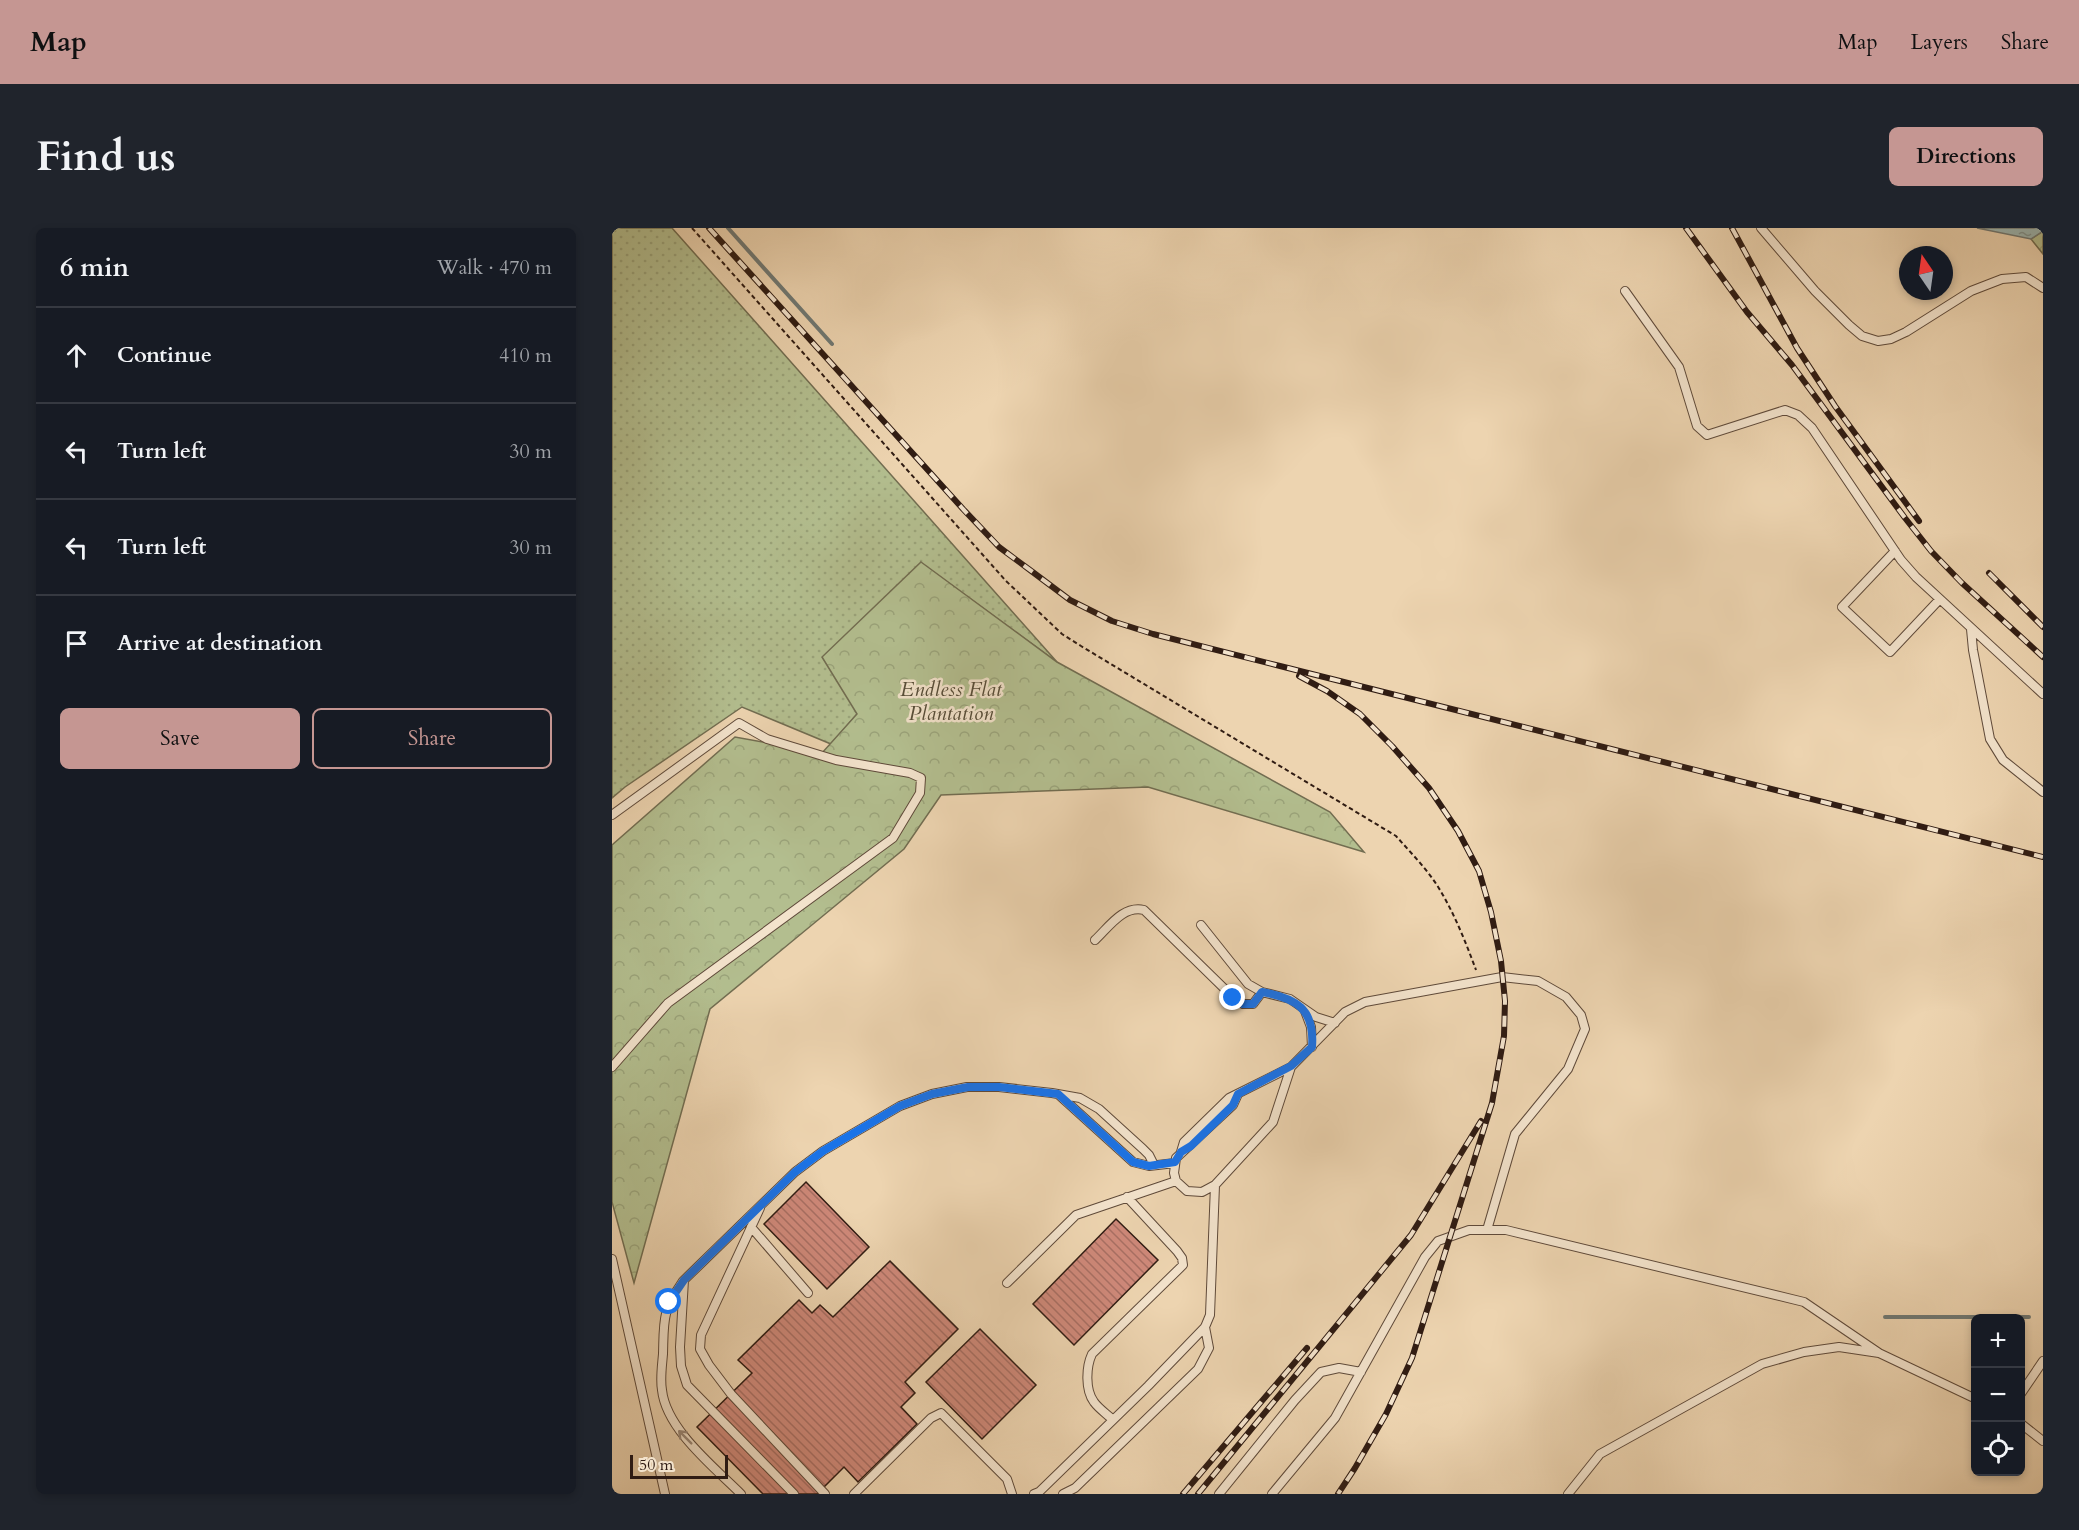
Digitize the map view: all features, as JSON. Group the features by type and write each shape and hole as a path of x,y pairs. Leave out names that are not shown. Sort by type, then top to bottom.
{"lane":[{"path":"1761,228 1815,291 1849,325 1862,336 1878,341 1891,339 1906,332 1971,291 2002,279 2026,277 2043,288"},
{"path":"1625,291 1679,367 1697,426 1707,435 1785,410 1798,415 1812,428 1895,551 1916,577 2043,694"},
{"path":"1895,551 1842,607 1890,652 1939,600"},
{"path":"1971,629 1990,739 2004,760 2043,792"},
{"path":"612,815 739,723 767,739 836,760 910,773 921,778 920,793 893,838 668,1003 612,1067"},
{"path":"1095,940 1126,911 1137,908 1144,910 1237,1001 1243,1004 1253,1004 1262,992"},
{"path":"1201,925 1248,984 1262,992 1290,999 1325,1021 1335,1023"},
{"path":"1291,1066 1273,1122 1215,1185 1202,1192 1187,1191 1176,1180 1173,1173 1184,1142 1229,1098 1291,1066 1345,1012 1365,1002 1502,977 1538,981 1566,997 1581,1015 1585,1029 1568,1069 1515,1134 1487,1230"},
{"path":"1305,1010 1311,1027 1312,1047"},
{"path":"741,1494 677,1430 668,1413 662,1391 664,1317 669,1302 684,1280 795,1172 823,1151 900,1106 932,1094 968,1087 999,1087 1080,1098 1099,1109 1149,1155 1154,1165"},
{"path":"1058,1094 1130,1160 1142,1166 1175,1162"},
{"path":"1007,1283 1076,1215 1176,1180"},
{"path":"1034,1494 1039,1492 1113,1420 1205,1327 1210,1315 1215,1185"},
{"path":"1113,1420 1093,1401 1088,1364 1092,1354 1184,1265 1177,1251 1127,1197"},
{"path":"762,1204 701,1335 700,1349 731,1394 825,1494"},
{"path":"751,1227 808,1293"},
{"path":"1272,1494 1335,1418 1425,1257 1438,1241 1469,1230 1506,1230 1804,1302 1879,1353 1971,1397"},
{"path":"612,1259 665,1494"},
{"path":"684,1280 680,1347 681,1366 687,1385 794,1494"},
{"path":"1062,1494 1075,1488 1198,1369 1209,1348 1205,1327"},
{"path":"1568,1494 1600,1454 1762,1364 1804,1352 1839,1347 1879,1353"},
{"path":"2025,1388 2043,1361"},
{"path":"1219,1494 1295,1400 1321,1372 1339,1368 1361,1372"},
{"path":"854,1494 931,1418 941,1413 1008,1479 1012,1494"},
{"path":"2025,1427 2043,1441"}],"path":[{"path":"692,228 1006,582 1062,634 1396,836 1440,890 1467,946 1480,981"}],"green space":[{"path":"612,228 672,228 1057,662 921,563 857,714 831,744 742,707 612,798"},
{"path":"2043,231 2043,254 2031,239"},
{"name":"Endless Flat Plantation","path":"921,562 1057,662 1330,812 1364,852 1148,787 941,795 904,849 710,1009 634,1283 612,1202 612,845 735,737 822,753 857,714 822,657"}],"water":[{"path":"1977,228 2043,228 2043,231 2031,239"}],"building":[{"path":"806,1182 869,1247 827,1289 764,1224"},
{"path":"1116,1219 1158,1260 1074,1345 1033,1304"},
{"path":"890,1261 958,1329 905,1382 915,1393 901,1407 917,1424 858,1482 844,1467 817,1494 763,1494 697,1427 752,1373 738,1360 799,1300 812,1313 820,1305 833,1317"},
{"path":"980,1329 1036,1385 982,1439 926,1382"}],"waterway":[{"path":"728,228 832,344"},
{"path":"1885,1317 2029,1317"}],"railway":[{"path":"709,228 999,547 1070,600 1112,621 1153,634 2043,857"},
{"path":"1686,228 1747,312 1792,365 1931,551 1962,583 2043,657"},
{"path":"1732,228 1797,348 1835,406 1919,521"},
{"path":"1989,573 2043,627"},
{"path":"1299,676 1327,691 1360,714 1429,788 1458,831 1479,871 1491,912 1501,961 1505,1001 1504,1036 1492,1103 1412,1358 1386,1414 1338,1494"},
{"path":"1198,1494 1411,1235 1481,1121"},
{"path":"1183,1494 1307,1348"}],"route":[{"path":"669,1302 684,1280 795,1172 823,1151 900,1106 932,1094 968,1087 999,1087 1058,1094 1133,1162 1142,1166 1175,1162 1181,1152 1191,1146 1233,1105 1238,1094 1291,1066 1312,1047 1313,1036 1308,1018 1305,1010 1297,1003 1284,996 1262,992 1253,1004 1243,1004 1233,998"}]}
